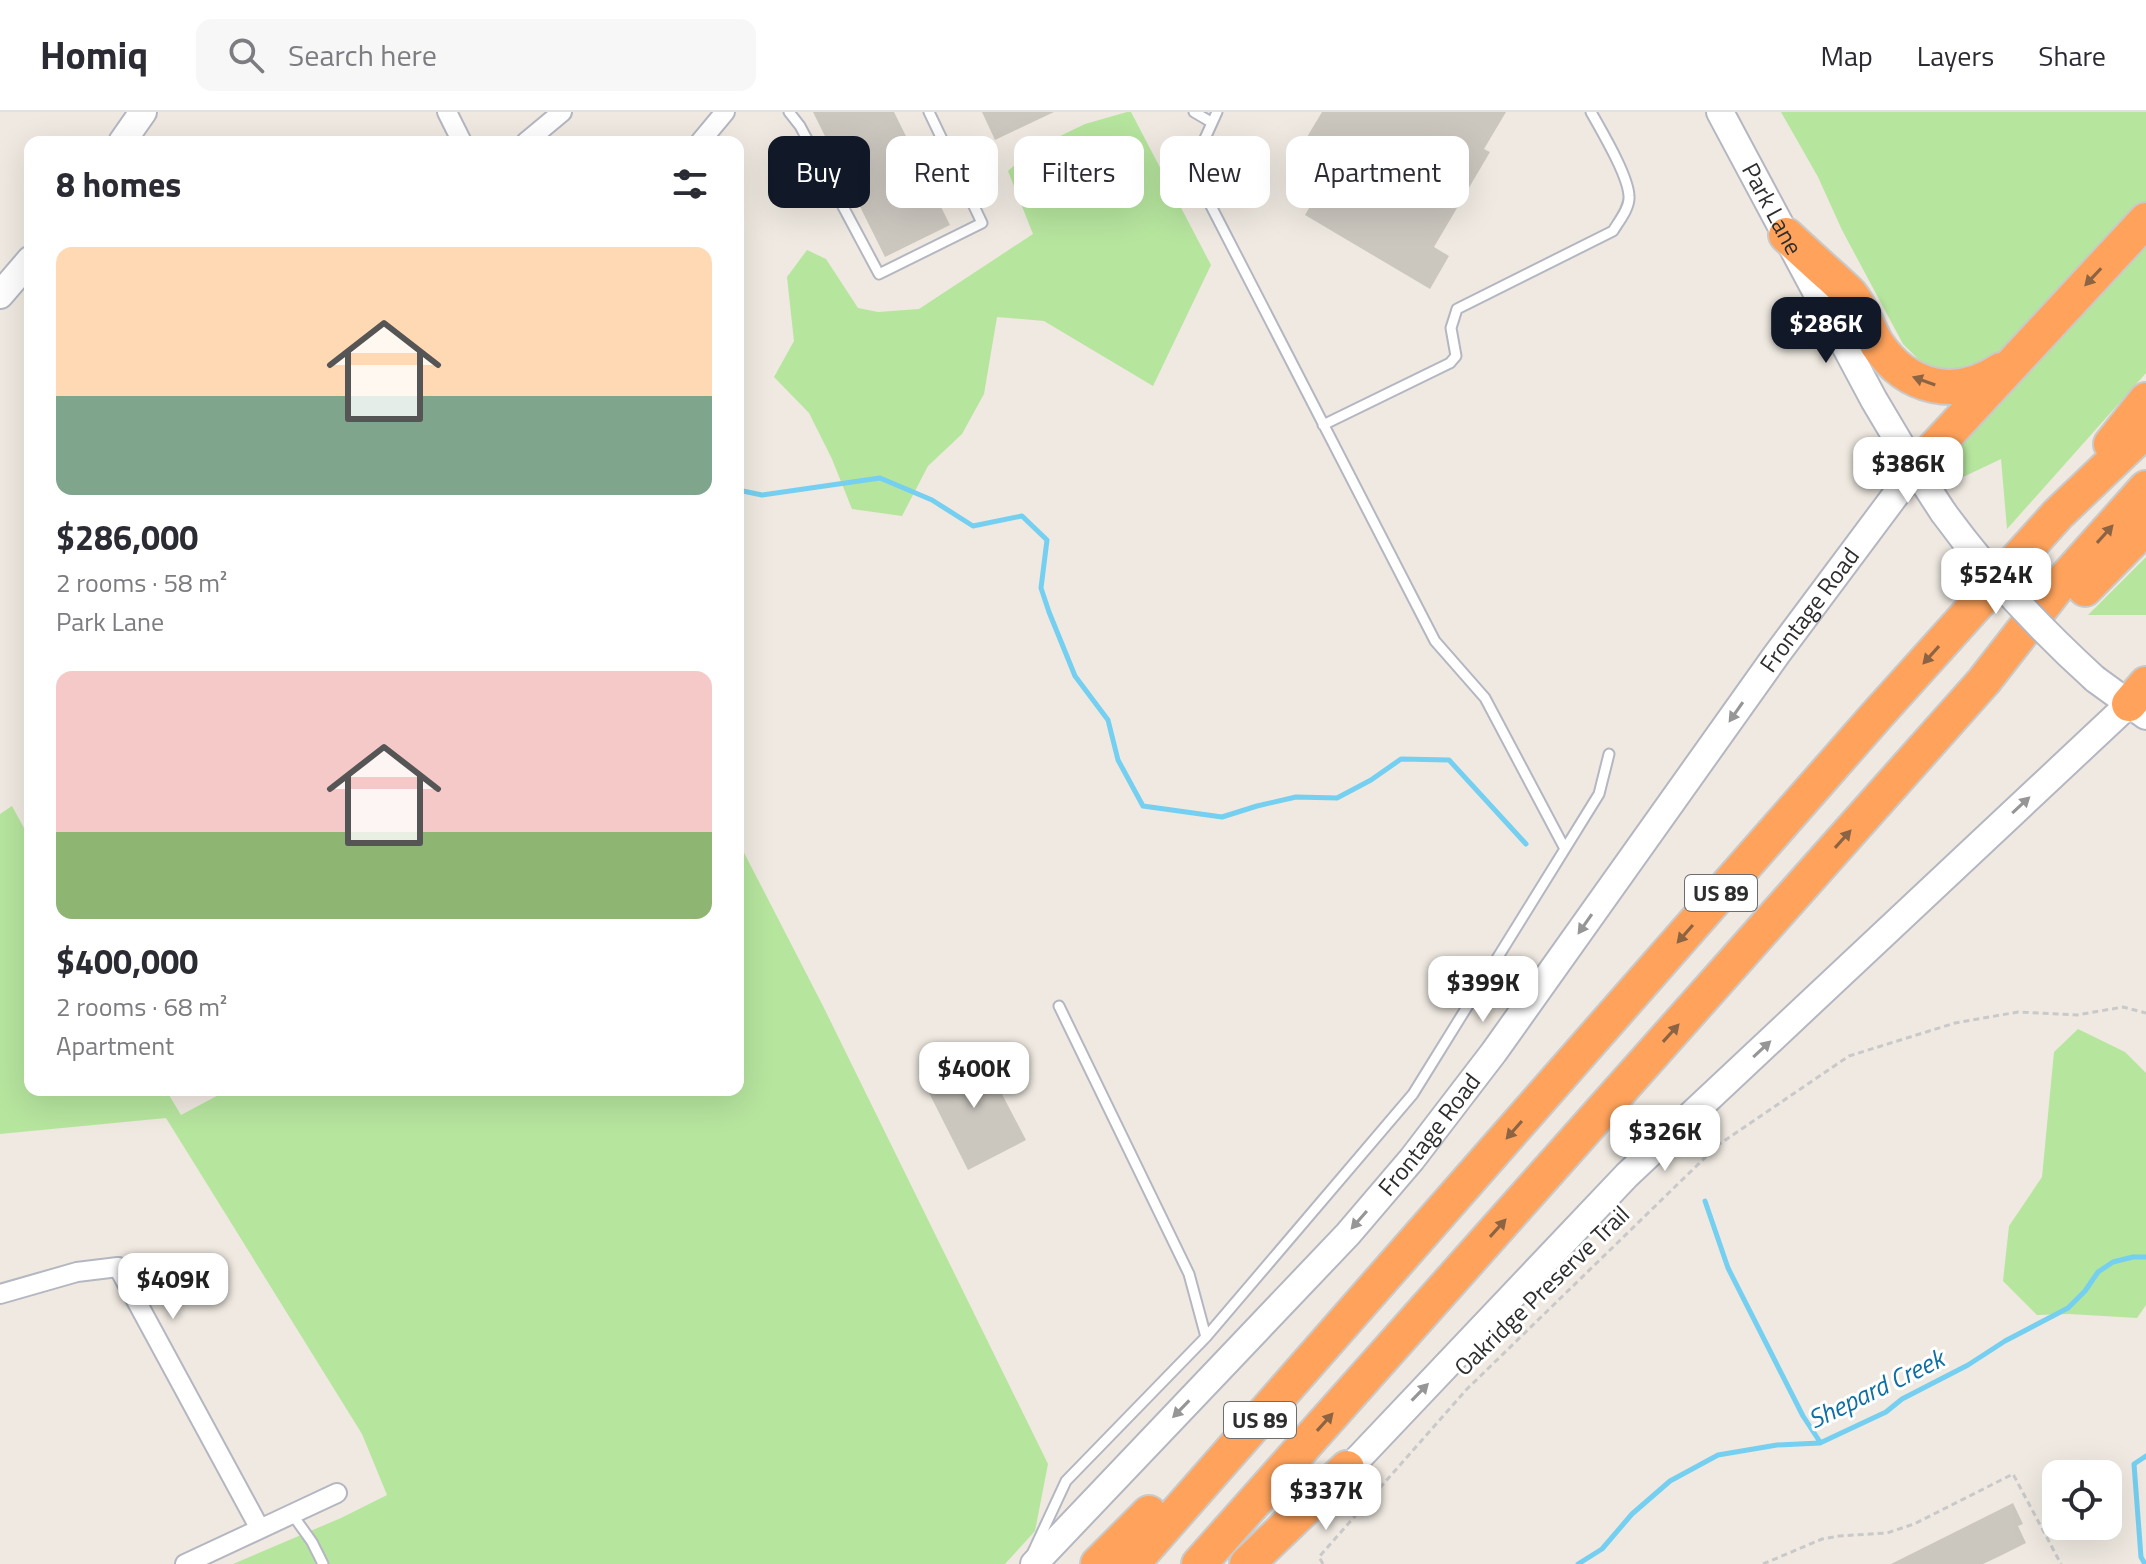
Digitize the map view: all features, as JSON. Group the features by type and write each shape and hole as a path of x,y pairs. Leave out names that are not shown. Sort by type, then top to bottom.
{"highway":[{"path":"1915,469 2146,220"},
{"path":"1786,235 1851,295 1869,330 1888,357 1920,381 1945,387 1974,384 2000,371 2020,355"},
{"name":"US 89","path":"1132,1564 1877,715 2058,514 2146,400"},
{"path":"2058,514 2146,430"},
{"path":"1984,681 2054,591 2146,488"},
{"name":"US 89","path":"1199,1564 1984,681 2068,606 2146,527"},
{"path":"1098,1564 1386,1275"},
{"path":"1247,1564 1347,1468"}],"main road":[{"path":"126,136 143,112"},
{"name":"Park Lane","path":"1720,112 1856,368 1943,512 2015,601 2095,679 2140,702"},
{"path":"0,295 24,267"},
{"name":"Frontage Road","path":"1034,1564 1348,1234 1412,1159 1494,1052 1777,654 1915,469"},
{"path":"1266,1564 1347,1468 1627,1175 2140,702"}],"street":[{"path":"447,112 459,136"},
{"path":"533,136 562,112"},
{"path":"705,136 725,112"},
{"path":"0,1294 77,1272 118,1267 260,1529"},
{"path":"185,1564 337,1493"}],"lane":[{"path":"789,112 800,126 879,274 982,223 929,112"},
{"path":"1194,112 1211,122"},
{"path":"1217,112 1202,145 1198,172 1210,204 1435,641 1485,698 1565,849"},
{"path":"1323,425 1450,363 1456,356 1451,328 1457,309 1613,231 1630,197 1591,112"},
{"path":"1027,1564 1066,1481 1206,1337 1413,1094 1599,794 1609,754"},
{"path":"1059,1006 1189,1274 1206,1337"},
{"path":"292,1514 323,1564"}],"path":[{"name":"Oakridge Preserve Trail","path":"1323,1564 1319,1557 1466,1390 1706,1156 1849,1056 1955,1023 2018,1012 2077,1015 2123,1007 2146,1013"},
{"path":"1763,1564 1822,1539 1887,1533 1914,1524 2013,1474 2061,1564"}],"green space":[{"path":"1131,112 1144,136 1060,136 1085,124"},
{"path":"1781,112 2146,112 2146,205 2031,322 1987,362 1949,372 1925,366 1903,344 1842,230 1818,177"},
{"path":"1144,137 1160,167 1160,208 1181,208 1211,265 1153,386 1044,321 997,317 984,394 962,434 928,466 902,516 852,509 809,413 774,377 794,341 787,277 807,250 826,259 858,308 878,312 919,309 1033,234 1023,208 1144,208"},
{"path":"1014,166 1014,186 1008,171"},
{"path":"2146,244 2146,373 2007,529 2001,459 1963,477 1951,461 1953,452"},
{"path":"2146,557 2146,615 2088,615"},
{"path":"12,806 24,828 24,1096 170,1096 181,1115 217,1096 744,1096 744,853 823,1006 1048,1464 1035,1531 1005,1564 233,1564 387,1495 362,1434 166,1118 0,1134 0,814"},
{"path":"2078,1029 2125,1052 2146,1073 2146,1305 2137,1318 2037,1315 2003,1281 2009,1226 2042,1177 2054,1052"}],"building":[{"path":"813,112 894,112 906,136 886,136 886,208 942,208 950,225 885,257 861,208 870,208 870,136 825,136"},
{"path":"982,112 1054,112 998,139 993,136"},
{"path":"1322,112 1506,112 1484,149 1490,152 1469,188 1469,136 1308,136"},
{"path":"1309,208 1457,208 1434,247 1449,256 1430,289 1305,215"},
{"path":"979,1050 1026,1140 968,1170 922,1079"},
{"path":"2013,1503 2023,1524 2018,1526 2026,1543 2000,1556 1983,1564 1891,1564"}],"waterway":[{"path":"744,491 762,495 880,478 932,500 973,526 1022,516 1047,540 1041,588 1049,612 1075,676 1108,720 1118,760 1143,806 1222,817 1296,797 1337,798 1401,759 1449,760 1526,844"},
{"path":"1705,1201 1728,1268 1803,1416 1820,1442"},
{"name":"Shepard Creek","path":"1578,1564 1602,1549 1632,1514 1670,1481 1718,1455 1777,1445 1820,1443 1886,1412 1902,1399 2068,1308 2098,1272 2113,1262 2146,1257"},
{"name":"Shepard Creek","path":"2145,1564 2141,1557 2134,1464 2146,1456"}]}
